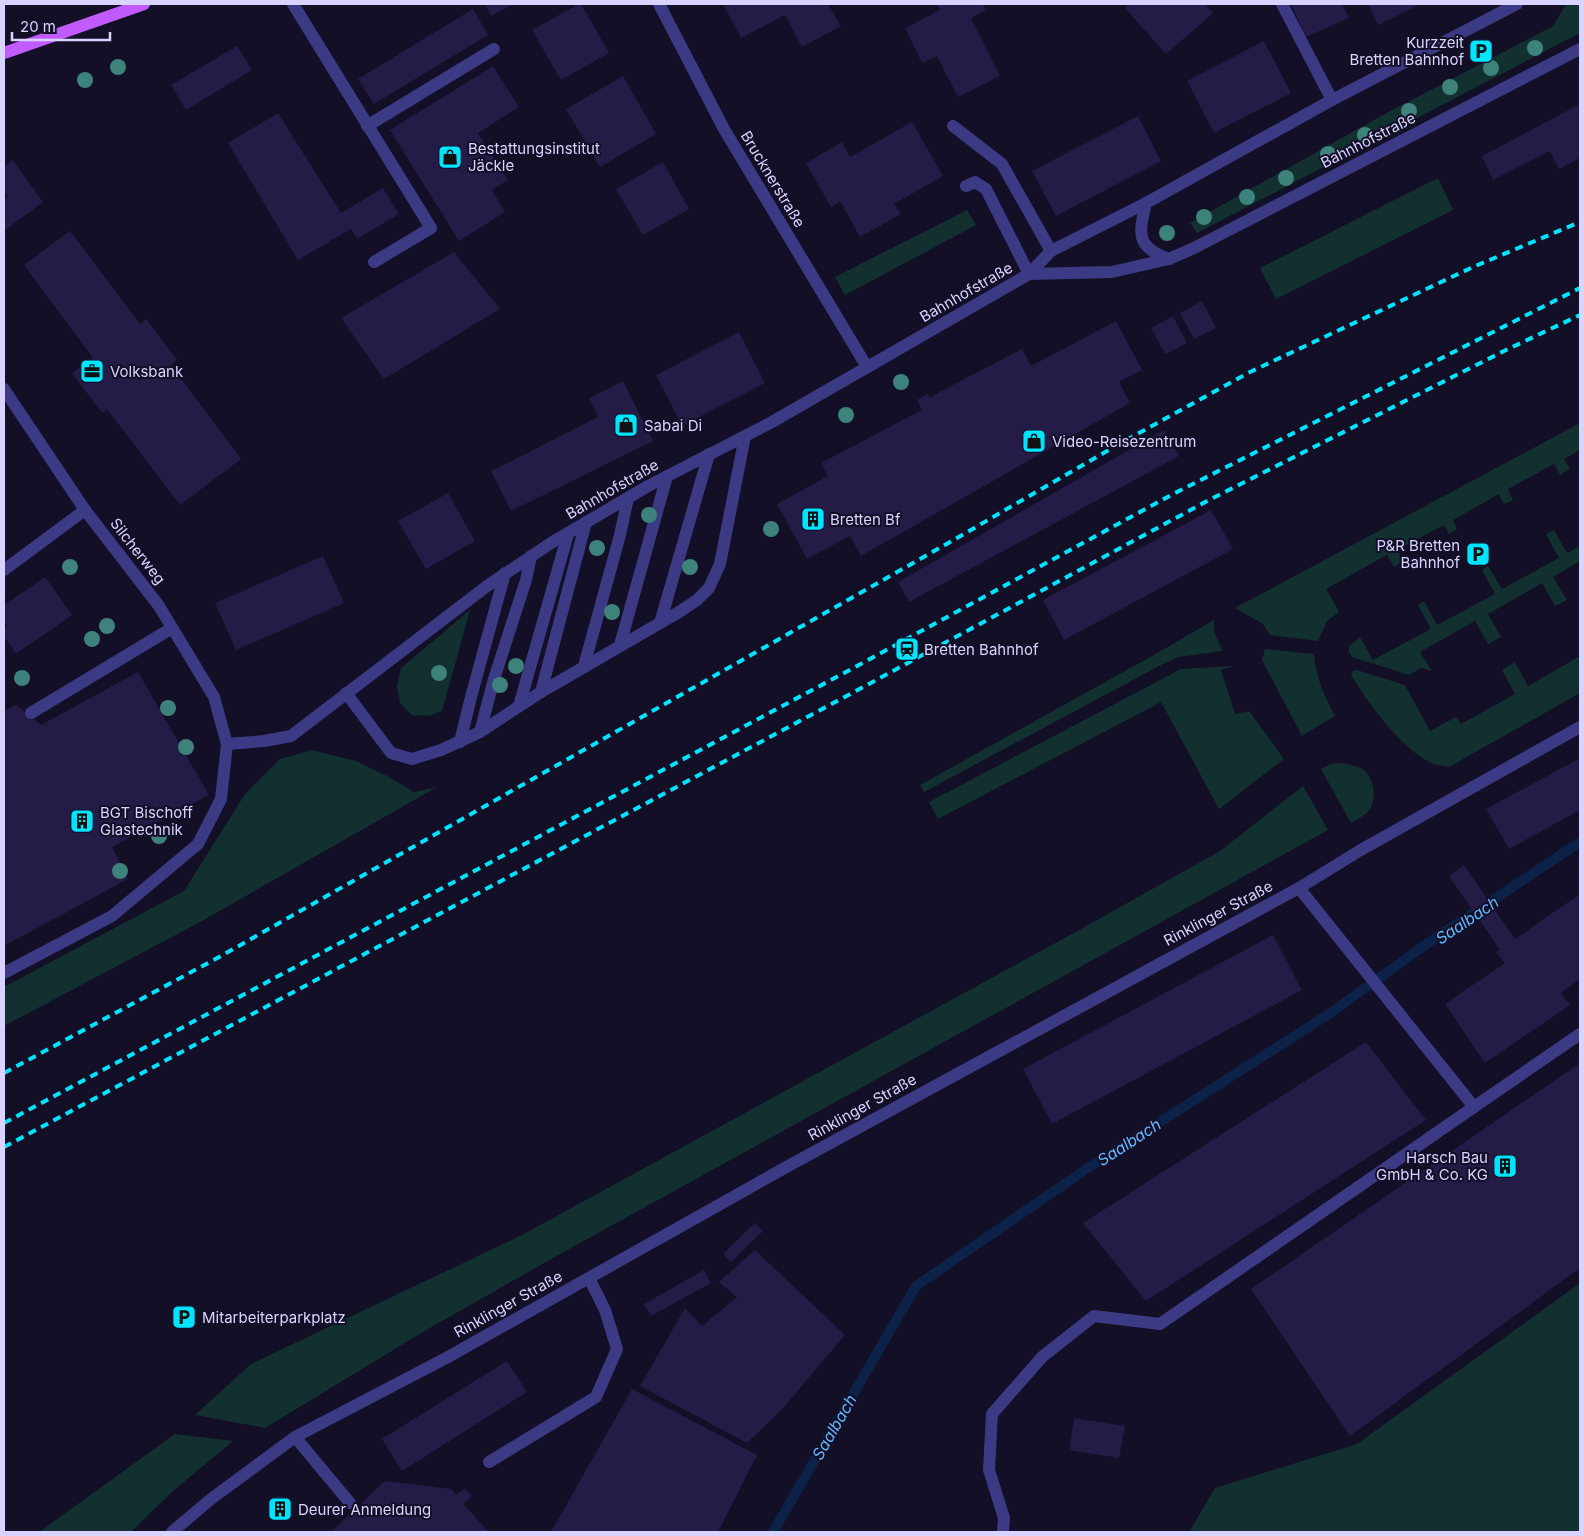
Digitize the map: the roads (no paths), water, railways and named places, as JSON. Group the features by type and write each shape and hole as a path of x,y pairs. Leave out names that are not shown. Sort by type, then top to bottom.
{"main road":[{"path":"4,53 144,4"}],"street":[{"path":"293,4 431,228 374,262"},
{"name":"Brucknerstraße","path":"659,4 724,129 867,367"},
{"path":"1282,4 1332,100"},
{"name":"Bahnhofstraße","path":"227,744 264,741 291,736 505,573 586,522 666,476 745,436 1029,274 1051,251 1146,202 1332,100 1517,4"},
{"name":"Bahnhofstraße","path":"1029,274 1112,272 1169,259 1194,248 1580,49"},
{"path":"367,126 494,50"},
{"path":"953,126 1002,164 1051,251"},
{"path":"966,186 975,182 986,189 1029,274"},
{"path":"1146,202 1141,226 1144,243 1154,254 1169,259"},
{"name":"Silcherweg","path":"4,389 85,510 159,606 214,697 227,744"},
{"path":"346,693 392,753 412,759 442,750 480,732 541,692 694,602 709,588 720,564 745,436"},
{"path":"660,623 709,454"},
{"path":"620,645 666,476"},
{"path":"584,666 620,536 628,498"},
{"path":"4,570 85,510"},
{"path":"541,692 586,522"},
{"path":"520,706 568,534"},
{"path":"480,732 494,679 526,580 531,556"},
{"path":"460,742 470,697 505,573"},
{"path":"31,714 172,628"},
{"name":"Rinklinger Straße","path":"172,1532 211,1499 295,1437 448,1357 858,1128 1299,888 1358,852 1580,727"},
{"path":"4,973 112,916 198,844 221,799 227,744"},
{"path":"1299,888 1474,1107"},
{"path":"1003,1532 1004,1518 988,1470 992,1414 1042,1357 1094,1316 1160,1324 1580,1034"},
{"path":"489,1462 596,1397 617,1349 605,1310 589,1278"},
{"path":"295,1437 350,1503"}],"waterway":[{"name":"Saalbach","path":"773,1532 916,1286 1088,1168 1329,1014 1428,943 1580,842"}],"railway":[{"path":"4,1073 221,956 1119,444 1250,372 1473,267 1580,222"},
{"path":"4,1123 857,666 1173,494 1580,288"},
{"path":"4,1147 1209,500 1506,350 1580,315"}],"place":[{"name":"Kurzzeit Bretten Bahnhof","path":"1481,51"},
{"name":"Bestattungsinstitut Jäckle","path":"450,157"},
{"name":"Volksbank","path":"92,371"},
{"name":"Sabai Di","path":"626,425"},
{"name":"Video-Reisezentrum","path":"1034,441"},
{"name":"Bretten Bf","path":"813,519"},
{"name":"P&R Bretten Bahnhof","path":"1478,554"},
{"name":"Bretten Bahnhof","path":"907,649"},
{"name":"BGT Bischoff Glastechnik","path":"82,821"},
{"name":"Harsch Bau GmbH & Co. KG","path":"1505,1166"},
{"name":"Mitarbeiterparkplatz","path":"184,1317"},
{"name":"Deurer Anmeldung","path":"280,1509"}]}
